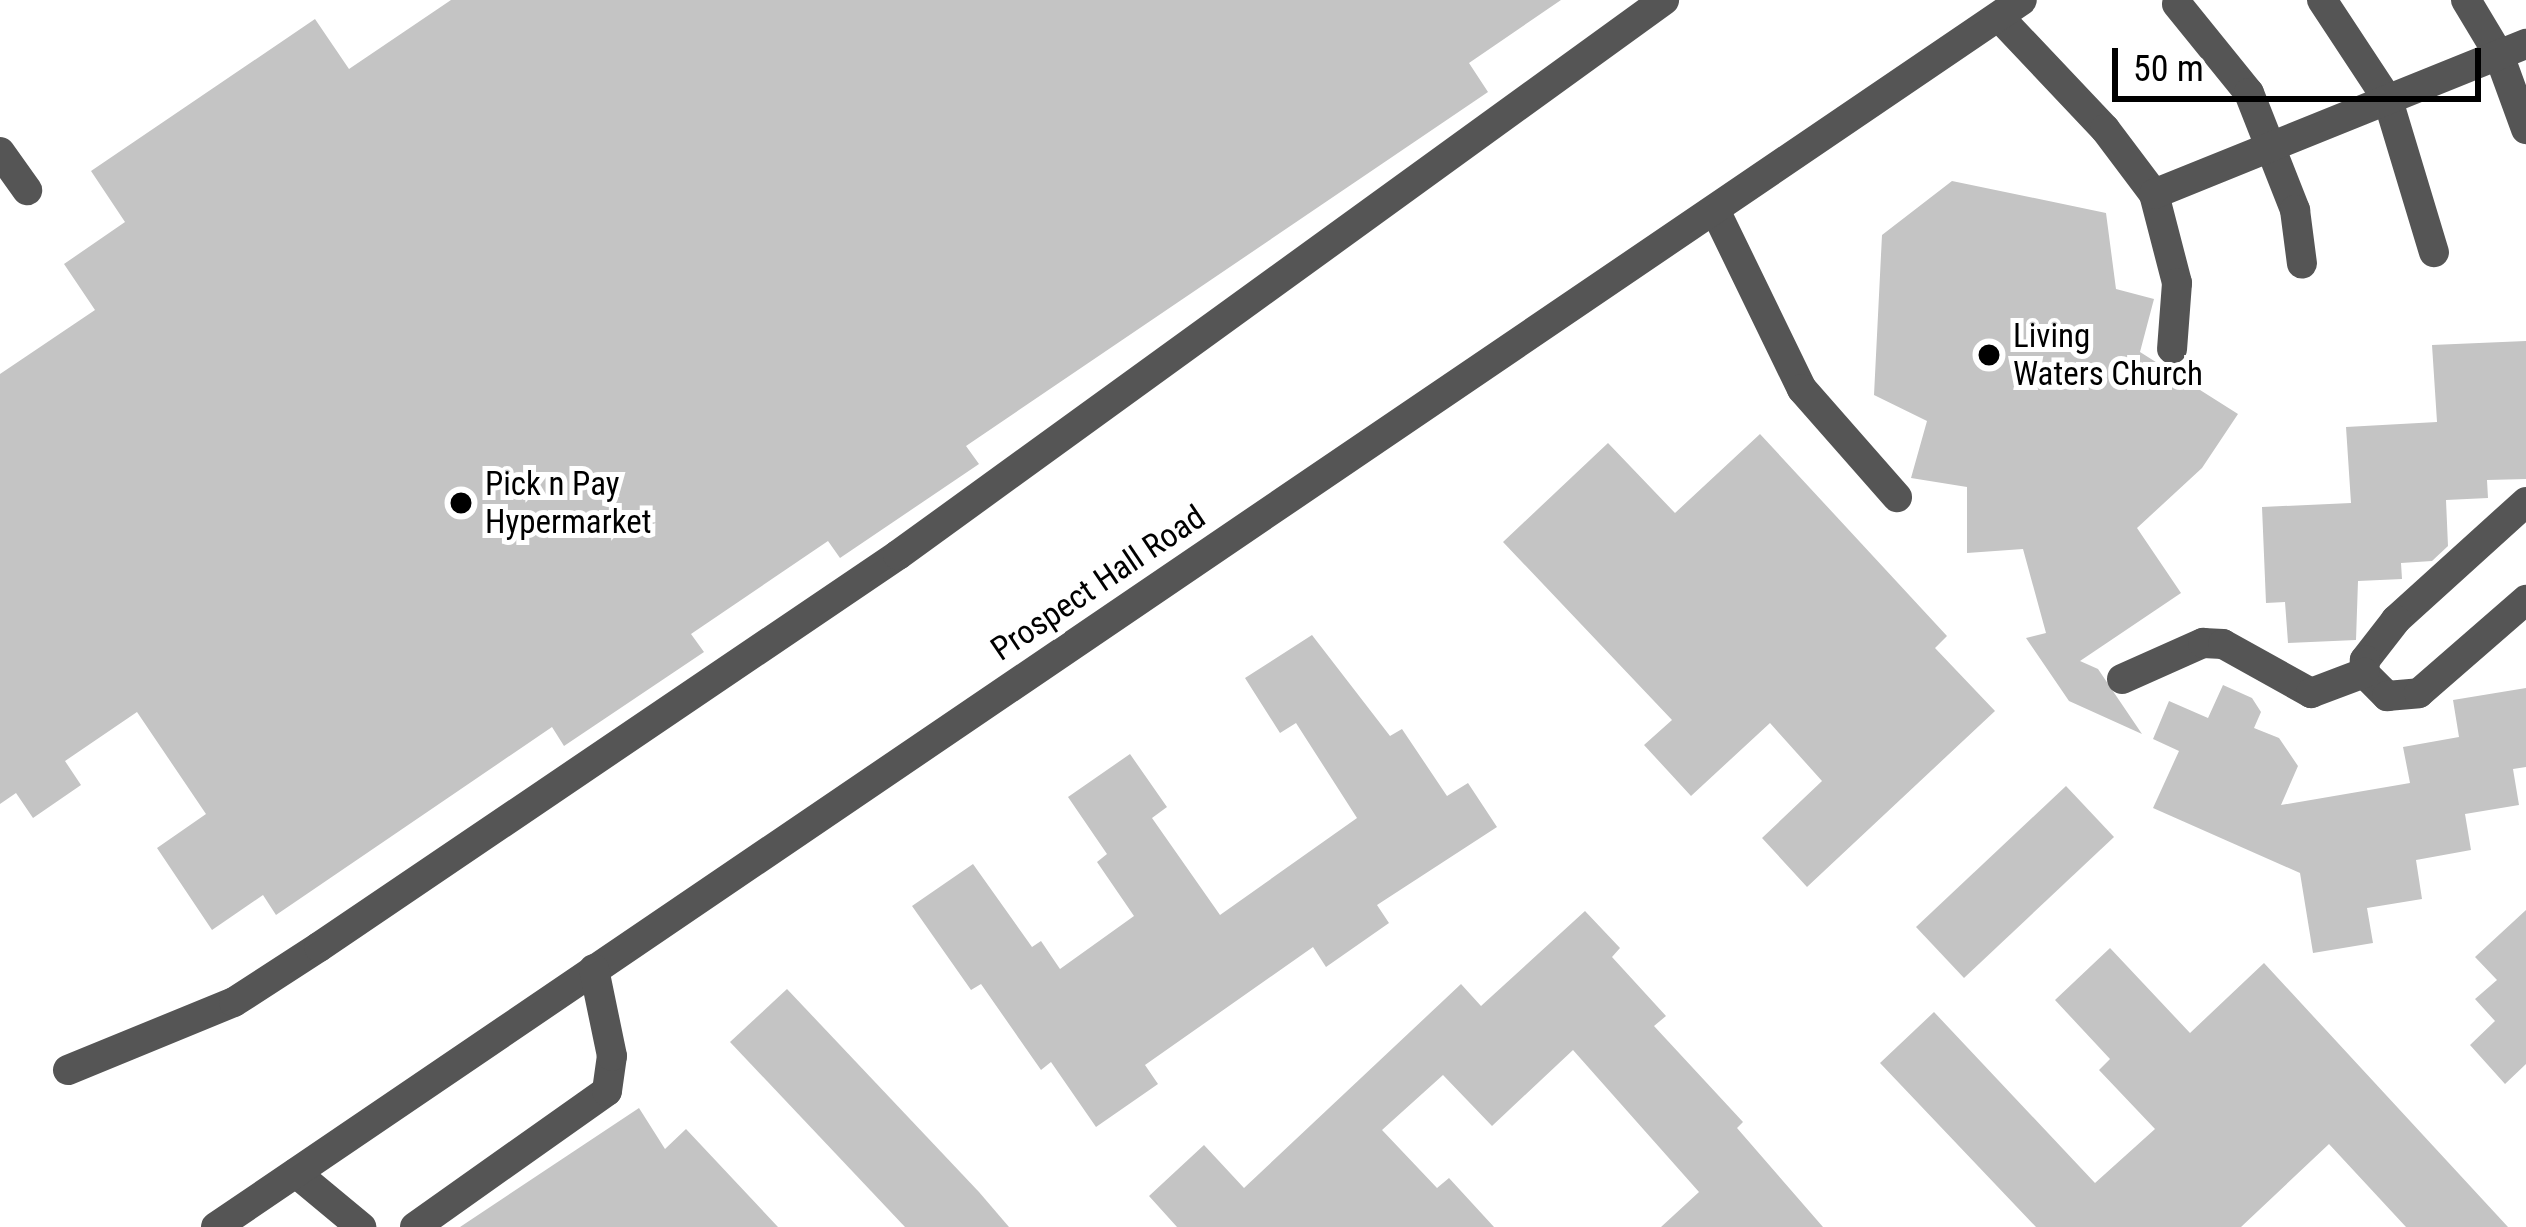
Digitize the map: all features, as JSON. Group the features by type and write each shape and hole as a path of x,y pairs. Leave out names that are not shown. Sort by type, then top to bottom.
{"street":[{"path":"68,1070 234,1001 319,947 898,555 1664,0"},
{"path":"2322,0 2388,100 2434,252"},
{"path":"2466,0 2512,49 2526,129"},
{"path":"2177,4 2249,93 2275,145 2302,264"},
{"path":"2011,9 2154,194 2177,283 2172,349"},
{"name":"Prospect Hall Road","path":"216,1227 2011,9"},
{"path":"2154,194 2512,49"},
{"path":"0,152 27,190"},
{"path":"1715,210 1802,389 1897,497"},
{"path":"2526,502 2396,620 2365,660 2364,673 2387,696 2419,694 2526,600"},
{"path":"2122,679 2203,643 2223,644 2312,692 2364,673"},
{"path":"415,1227 607,1091 612,1057 594,969"},
{"path":"296,1173 362,1227"}],"building":[{"name":"Pick n Pay Hypermarket","path":"451,0 1561,0 1469,63 1488,92 966,446 979,464 840,558 828,541 691,634 704,652 564,746 552,727 276,915 263,895 212,930 157,848 206,814 137,712 65,761 81,785 33,818 16,793 0,804 0,374 95,310 64,264 125,222 91,171 315,19 349,69"},
{"name":"Living Waters Church","path":"1952,181 2106,213 2116,289 2154,299 2140,352 2238,414 2202,468 2137,528 2181,593 2080,661 2098,669 2142,734 2069,701 2026,638 2046,633 2023,549 1967,553 1967,487 1911,478 1927,421 1874,395 1882,235"},
{"path":"2526,341 2526,479 2487,480 2488,498 2446,500 2448,546 2432,561 2401,563 2402,579 2358,581 2356,640 2288,643 2285,602 2266,603 2262,507 2351,503 2346,427 2437,422 2432,345"},
{"path":"1760,434 1947,636 1935,648 1995,711 1807,887 1762,838 1822,781 1770,723 1691,796 1644,745 1672,720 1503,542 1608,443 1675,513"},
{"path":"1312,635 1390,736 1402,729 1447,796 1468,783 1497,827 1377,905 1389,923 1326,967 1313,947 1145,1065 1158,1084 1096,1127 1051,1062 1041,1070 981,984 971,990 912,906 973,864 1032,947 1041,941 1060,969 1134,916 1097,862 1107,854 1068,797 1130,754 1167,807 1152,818 1220,915 1357,818 1296,723 1280,733 1245,678"},
{"path":"2223,685 2252,698 2261,712 2254,728 2279,738 2298,766 2281,805 2410,783 2403,747 2459,737 2453,700 2526,688 2526,767 2513,769 2519,805 2465,814 2471,850 2416,860 2422,899 2367,908 2373,943 2313,953 2300,873 2153,808 2179,751 2153,739 2169,701 2208,718"},
{"path":"2066,786 2114,837 1964,978 1916,927"},
{"path":"2526,910 2526,1064 2505,1084 2470,1045 2495,1021 2475,999 2497,980 2475,957"},
{"path":"1585,911 1620,948 1612,957 1666,1016 1654,1026 1743,1122 1737,1128 1823,1227 1661,1227 1699,1192 1573,1050 1492,1126 1443,1075 1382,1130 1437,1188 1449,1178 1494,1227 1177,1227 1149,1196 1204,1145 1244,1188 1461,984 1481,1006"},
{"path":"2110,948 2190,1033 2264,963 2508,1227 2406,1227 2329,1144 2241,1227 2036,1227 1880,1063 1934,1012 2095,1183 2155,1129 2099,1070 2110,1059 2055,1000"},
{"path":"787,989 1009,1227 905,1227 730,1042"},
{"path":"639,1108 665,1149 686,1129 778,1227 460,1227"}],"place":[{"name":"Living Waters Church","path":"1989,355"},
{"name":"Pick n Pay Hypermarket","path":"461,503"}]}
